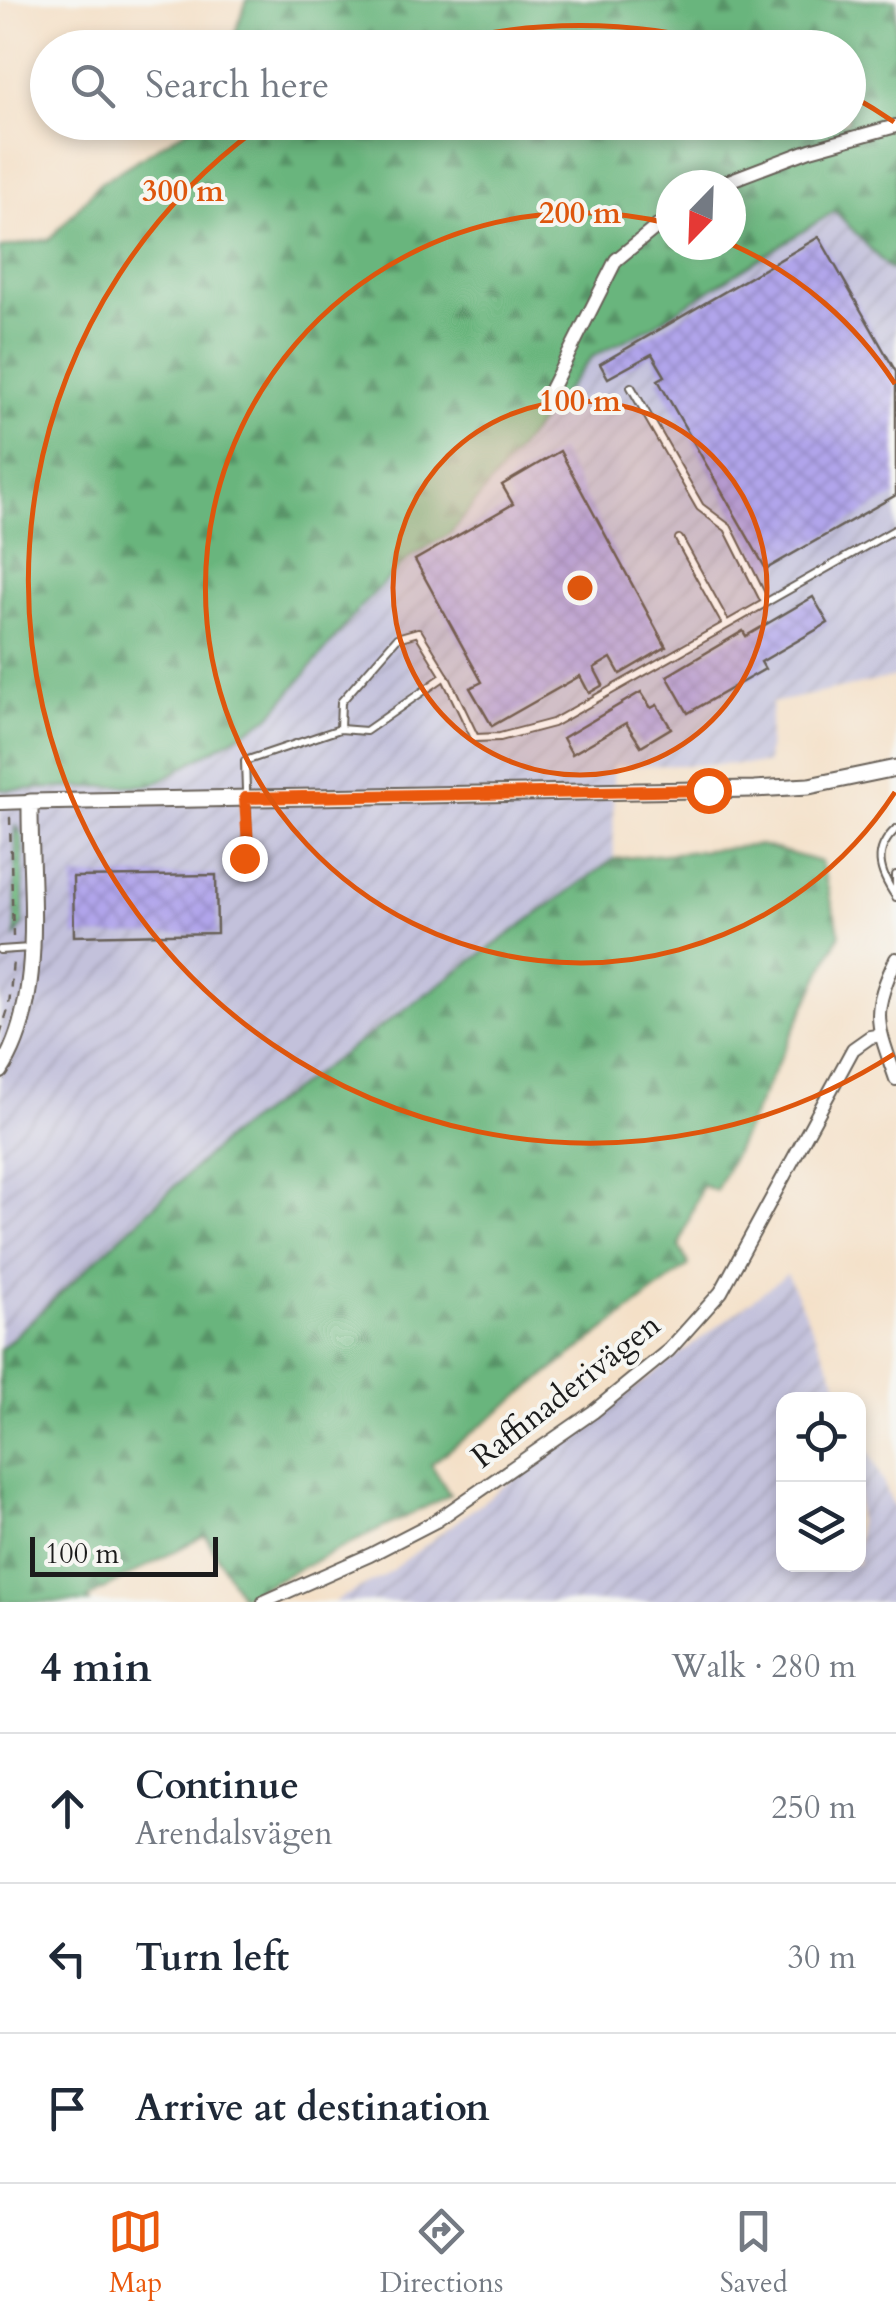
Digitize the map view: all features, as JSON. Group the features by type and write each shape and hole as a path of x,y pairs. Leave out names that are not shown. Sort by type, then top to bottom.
{"street":[{"path":"866,134 896,126"},
{"path":"746,174 846,140"},
{"path":"546,399 616,260 656,227"},
{"path":"0,803 30,810 245,798 754,789 808,786 896,768"},
{"path":"0,1070 16,1040 28,999 30,810"},
{"path":"896,960 878,1005 881,1035 896,1078"},
{"name":"Raffinaderivägen","path":"264,1602 436,1521 593,1412 669,1350 720,1292 854,1049 870,1037 881,1035"}],"lane":[{"path":"632,386 700,507 728,528 766,602"},
{"path":"340,729 341,702 397,638 418,632 475,738 500,738 553,724 896,529"},
{"path":"679,540 726,624"},
{"path":"244,858 248,846 245,761 340,729 366,732 445,676"},
{"path":"896,829 879,854 881,872 896,895"},
{"path":"896,875 896,895"},
{"path":"0,950 31,948"}],"path":[{"path":"0,1034 10,1007 13,948 10,818 30,810"}],"shaded area":[{"path":"836,211 889,270 896,267 896,677 772,703 767,764 613,766 614,859 227,1137 0,1350 0,790 33,790 215,747 270,717 363,604 411,556 450,534 592,357 651,327"},
{"path":"787,1274 842,1392 776,1392 776,1572 866,1572 866,1445 896,1511 896,1602 333,1602 384,1576"}],"green space":[{"path":"247,0 896,0 896,267 890,270 835,211 651,327 592,357 450,534 411,556 363,604 270,717 152,785 0,790 0,248 50,239 100,183 170,140 866,140 866,30 236,30"},
{"path":"16,825 22,838 23,924 16,936"},
{"path":"760,845 821,862 840,934 716,1191 702,1185 679,1246 689,1265 431,1464 450,1495 241,1597 205,1535 88,1598 90,1602 0,1602 0,1350 227,1137 614,859"}],"building":[{"path":"819,237 896,372 896,495 766,569 658,380 665,376 652,354 608,378 600,364"},
{"path":"560,451 666,647 620,674 611,658 594,668 603,685 589,693 580,676 492,726 470,688 482,682 415,560 513,504 502,485"},
{"path":"813,597 828,623 761,662 765,669 688,713 667,676 743,631 746,636"},
{"path":"641,692 651,708 657,705 671,728 641,746 626,723 572,754 563,738"},
{"path":"216,875 217,933 74,936 73,877"}],"route":[{"path":"244,858 248,846 245,798 708,790"}]}
